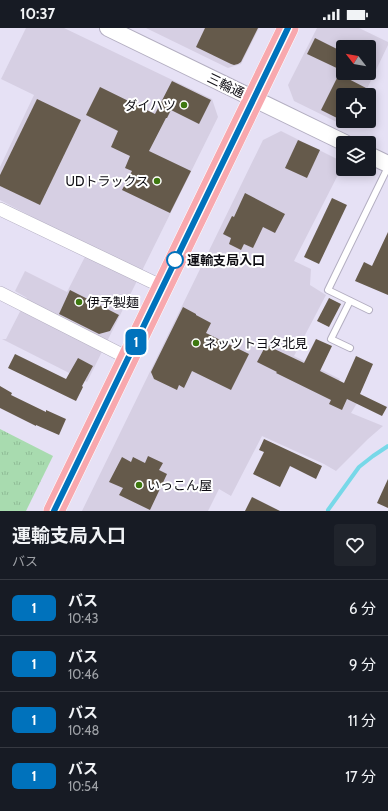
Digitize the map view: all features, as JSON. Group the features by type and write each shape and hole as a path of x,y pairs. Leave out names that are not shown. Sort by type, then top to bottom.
{"highway":[{"path":"54,511 288,28"}],"street":[{"name":"三輪通","path":"108,28 336,139"},
{"path":"376,159 388,166"},
{"path":"0,209 163,287"},
{"path":"0,293 128,358"}],"lane":[{"path":"369,310 328,290 388,166"},
{"path":"350,301 331,339 350,348"}],"shaded area":[{"path":"26,28 64,28 212,99 218,117 87,382 2,339 6,339 27,298 15,291 25,271 67,292 90,247 0,200 0,167 34,95 1,79"},
{"path":"146,28 259,28 241,64 228,68"},
{"path":"317,28 359,28 388,42 376,70 376,40 336,40 336,80 371,80 367,88 336,88 336,122 294,101 288,85"},
{"path":"281,131 336,158 336,176 337,176 294,261 311,269 310,285 326,295 294,356 340,379 338,382 362,395 351,413 383,426 336,471 262,436 231,496 219,489 208,511 82,511 263,140"}],"green space":[{"path":"0,429 53,456 26,511 0,511"}],"building":[{"path":"205,28 258,28 241,62 234,65 196,47"},
{"path":"315,38 336,48 336,68 307,54"},
{"path":"336,80 351,80 366,88 336,88 336,118 321,110"},
{"path":"172,81 211,100 199,124 171,110 149,151 191,171 170,213 122,190 132,171 125,168 130,156 111,147 118,131 86,115 100,87 155,114"},
{"path":"37,99 81,120 40,205 0,186 0,175"},
{"path":"298,140 320,150 307,178 285,168"},
{"path":"245,193 285,214 275,233 263,227 253,248 244,244 241,250 229,244 231,238 223,234 232,216 234,217"},
{"path":"332,198 347,205 319,264 304,257"},
{"path":"388,232 388,295 355,281 364,262 372,266"},
{"name":"伊予製麺","path":"70,290 119,315 110,331 99,334 59,314"},
{"path":"329,298 341,304 329,327 317,321"},
{"name":"ネッツトヨタ北見","path":"183,307 211,323 206,333 249,354 231,390 192,371 184,388 179,385 177,390 154,379 151,372"},
{"path":"316,339 332,346 320,371 344,383 356,356 373,364 360,394 387,407 382,416 347,399 342,410 329,404 331,400 257,362 266,345 304,363"},
{"path":"15,354 66,379 78,358 93,366 76,401 8,368"},
{"path":"0,386 12,393 11,395 46,412 46,410 66,419 59,435 36,426 0,408"},
{"path":"264,439 322,466 316,479 290,466 280,487 253,474 264,452 259,450"},
{"name":"いっこん屋","path":"148,456 163,463 159,470 167,474 150,510 119,495 123,488 109,482 122,457 131,462 133,457 145,463"},
{"path":"388,479 388,508 377,503"},
{"path":"252,497 280,511 245,511"}],"waterway":[{"path":"328,510 359,467 388,446"}],"bus line":[{"name":"1","path":"54,511 288,28"}],"place":[{"name":"ダイハツ","path":"184,105"},
{"name":"UDトラックス","path":"157,181"},
{"name":"運輸支局入口","path":"175,260"},
{"name":"伊予製麺","path":"79,302"},
{"name":"ネッツトヨタ北見","path":"196,343"},
{"name":"いっこん屋","path":"139,485"}]}
